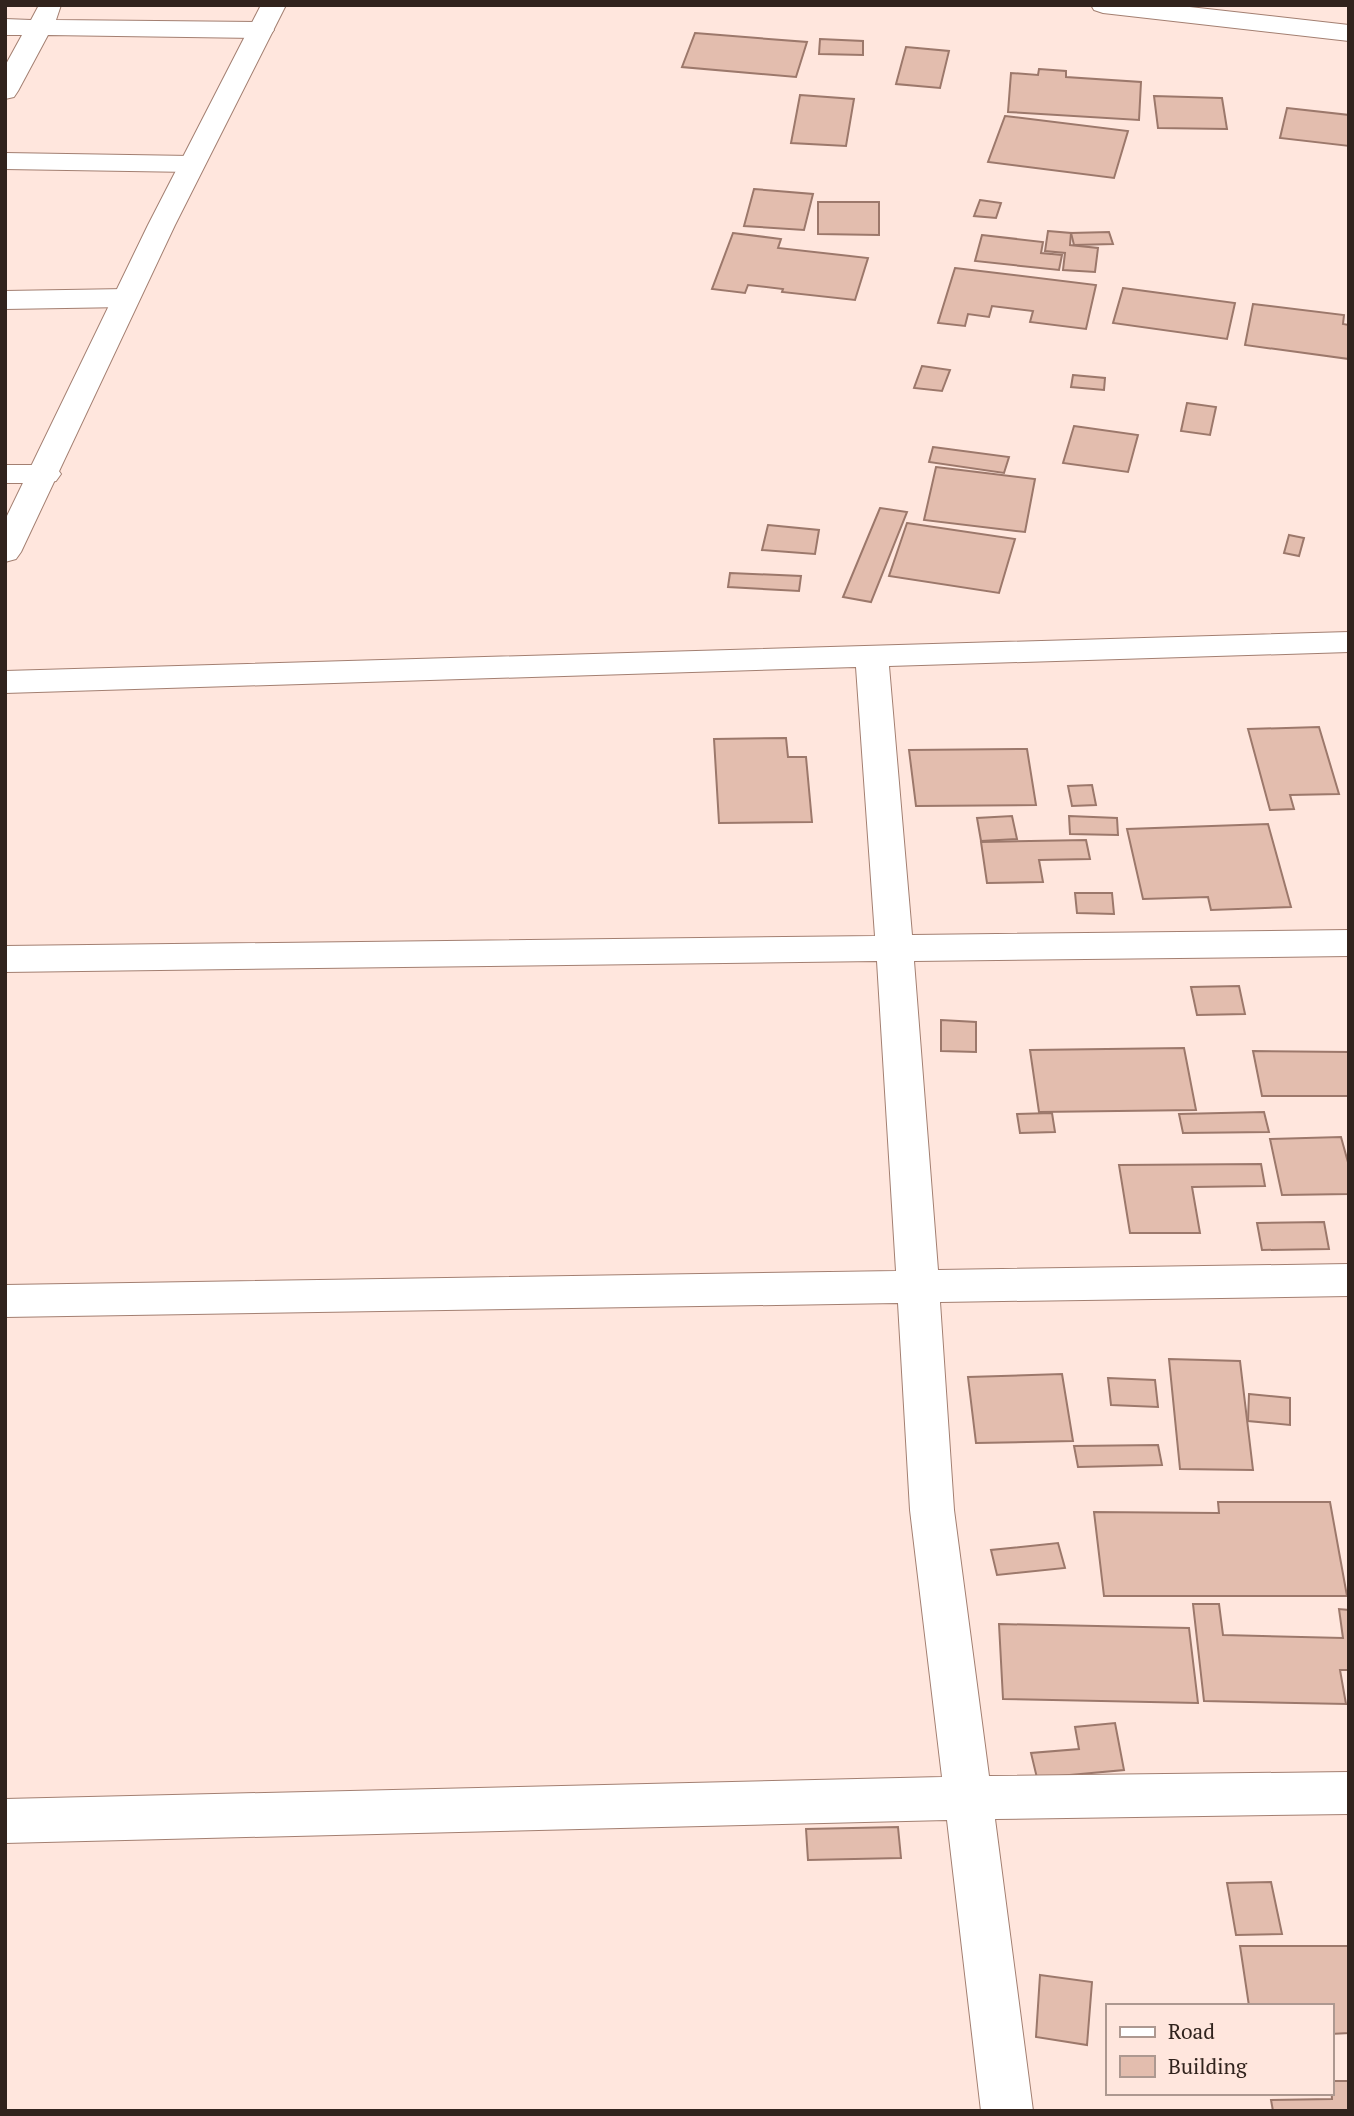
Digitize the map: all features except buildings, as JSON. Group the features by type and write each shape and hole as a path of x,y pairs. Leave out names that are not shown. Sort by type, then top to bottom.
{"street":[{"path":"1103,5 1349,33"},
{"path":"5,91 45,16"},
{"path":"5,27 45,16 268,17 191,164 45,474 5,552"},
{"path":"5,161 191,164"},
{"path":"5,300 126,298"},
{"path":"5,474 45,474"},
{"path":"5,682 1349,642"},
{"path":"872,657 932,1510 1007,2111"},
{"path":"5,959 1349,943"},
{"path":"5,1301 1349,1280"},
{"path":"5,1821 967,1798 1349,1793"}]}
